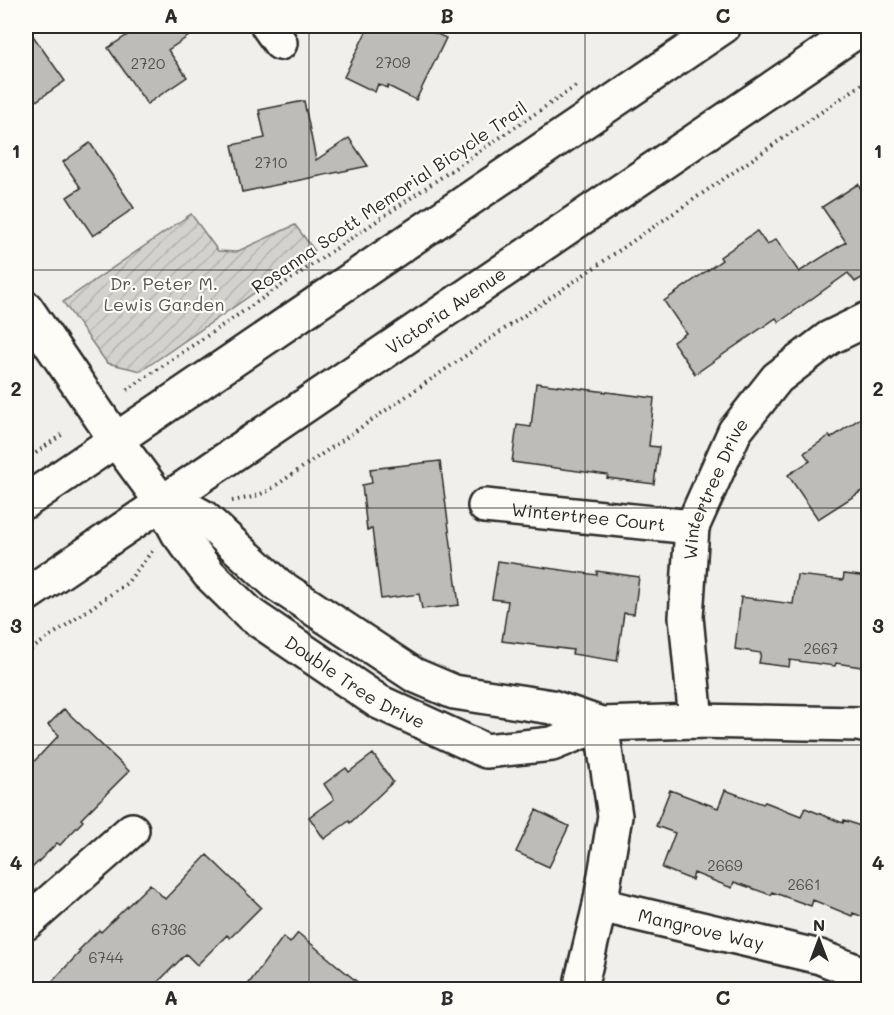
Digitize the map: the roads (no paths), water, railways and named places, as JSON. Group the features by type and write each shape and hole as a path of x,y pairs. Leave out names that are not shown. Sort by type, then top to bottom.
{"street":[{"path":"26,501 724,26"},
{"name":"Victoria Avenue","path":"26,595 161,501 864,26"},
{"name":"Double Tree Drive","path":"26,308 116,440 161,501 178,533 209,574 251,615 379,702 486,751 552,744 601,724 696,721 868,726"},
{"name":"Wintertree Drive","path":"696,721 686,617 692,527 735,431 777,378 829,338 868,319"},
{"name":"Double Tree Drive","path":"161,501 183,506 203,518 278,585 414,675 454,692 552,707 601,724"},
{"name":"Wintertree Court","path":"485,506 692,527"},
{"path":"582,981 600,905 615,816 601,724"},
{"path":"26,923 132,830"},
{"name":"Mangrove Way","path":"600,905 820,957 868,976"}],"park label":[{"name":"Dr. Peter M. Lewis Garden","path":"164,293"}]}
